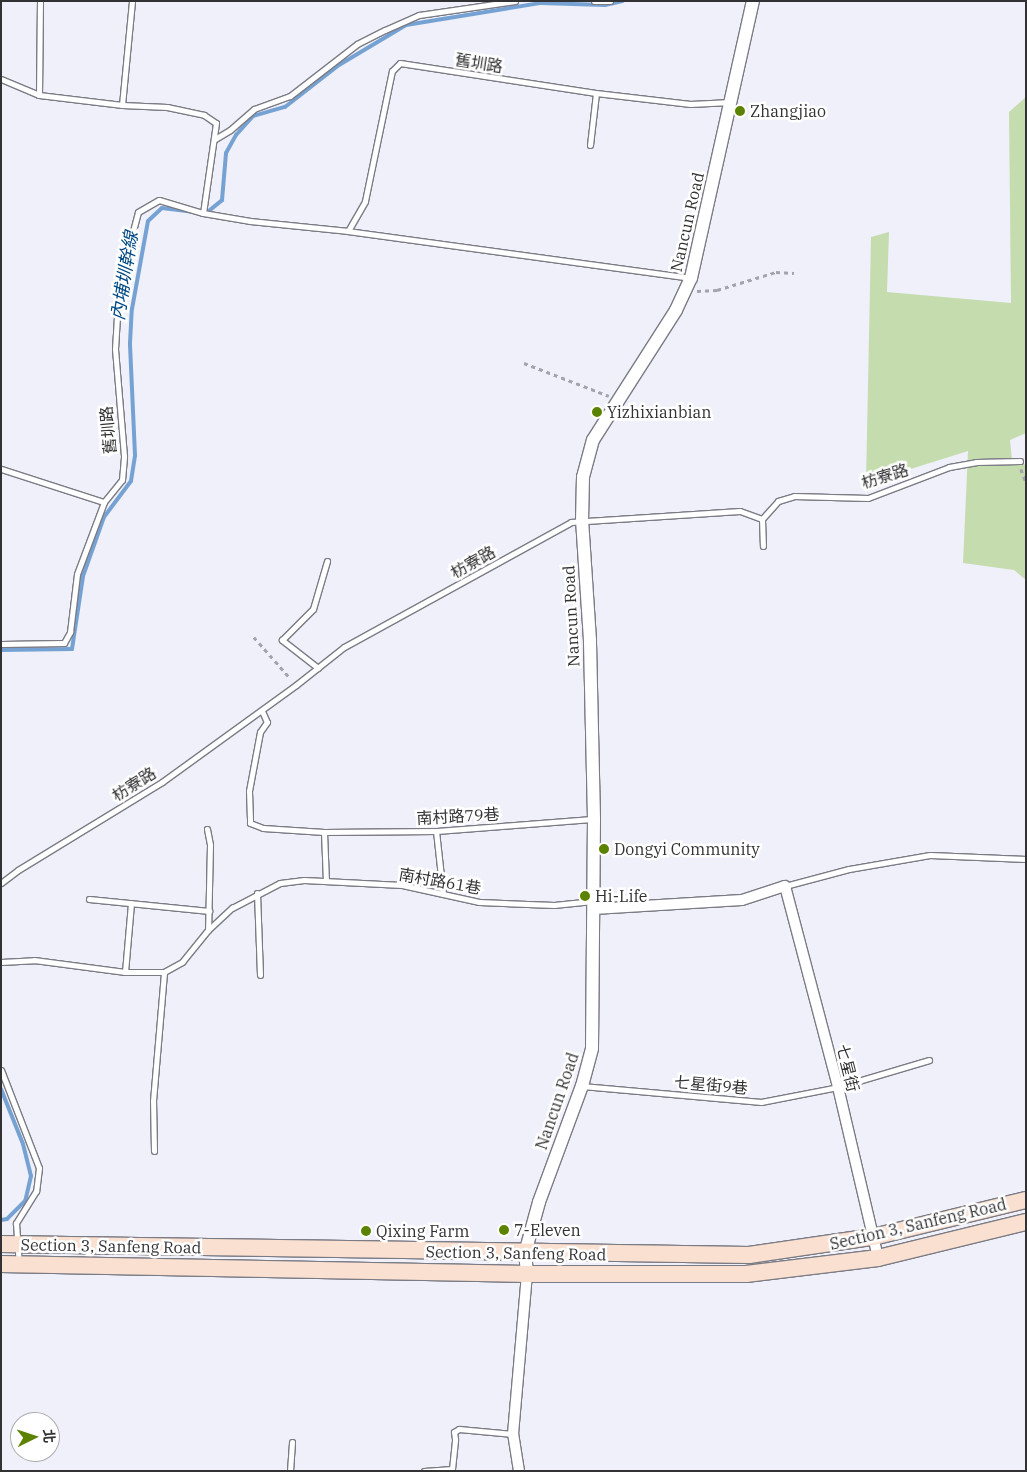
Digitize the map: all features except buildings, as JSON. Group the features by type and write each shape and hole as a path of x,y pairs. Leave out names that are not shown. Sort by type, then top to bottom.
{"main road":[{"name":"Section 3, Sanfeng Road","path":"9,1244 748,1255 873,1237 1026,1200"},
{"name":"Section 3, Sanfeng Road","path":"1,1264 527,1274 746,1274 878,1258 1026,1222"}],"street":[{"name":"Nancun Road","path":"525,1253 539,1202 582,1086 592,1048 594,819 590,640 582,521 583,477 593,440 685,292 691,278 753,1"},
{"path":"594,905 742,900 785,886"},
{"name":"七星街","path":"785,886 838,1087 878,1258"},
{"path":"519,1471 513,1434 527,1274 525,1253"}],"lane":[{"path":"39,95 40,1"},
{"path":"122,105 132,1"},
{"path":"214,138 230,130 254,109 290,96 357,44 385,30 419,15 515,1"},
{"path":"594,1 610,1"},
{"name":"舊圳路","path":"348,231 365,201 392,72 400,63 596,93 690,104 731,102"},
{"path":"1,79 39,95 122,105 167,107 204,115 216,123 203,213"},
{"path":"590,145 596,93"},
{"name":"舊圳路","path":"1,644 64,643 70,632 77,574 104,502 122,480 124,456 114,349 119,284 138,212 159,200 203,213 250,221 348,231 691,278"},
{"name":"枋寮路","path":"1,883 18,870 162,782 296,686 344,647 571,522 740,511 762,519 778,501 794,496 868,498 950,467 976,462 1020,461"},
{"path":"1,469 104,502"},
{"path":"762,519 763,546"},
{"path":"318,668 282,640 313,609 327,561"},
{"name":"南村路79巷","path":"262,711 266,722 260,732 249,792 250,823 263,828 324,832 436,831 594,819"},
{"path":"207,829 210,845 208,930"},
{"path":"436,831 443,894"},
{"path":"324,832 326,881"},
{"path":"785,886 849,869 930,855 1026,859"},
{"name":"南村路61巷","path":"256,893 280,883 304,880 402,886 479,902 594,905"},
{"path":"1,962 34,960 125,972 164,972 182,962 208,930 232,908 256,893 260,975"},
{"path":"89,899 209,910"},
{"path":"125,972 131,903"},
{"path":"154,1151 152,1101 164,972"},
{"name":"七星街9巷","path":"582,1086 761,1102 838,1087 929,1060"},
{"path":"1,1070 39,1168 36,1191 16,1223 9,1244 19,1264"},
{"path":"424,1471 452,1468 454,1432 459,1429 513,1434"},
{"path":"290,1471 292,1442"}],"path":[{"path":"685,292 717,290 776,272 794,273"},
{"path":"524,363 618,399"},
{"path":"1020,461 1022,476 1026,482"},
{"path":"254,637 296,686"}],"green space":[{"path":"1026,97 1026,433 1010,440 1012,460 1026,465 1026,580 1014,570 963,563 968,451 866,483 871,237 889,232 887,292 1011,303 1009,112"}],"waterway":[{"name":"內埔圳幹線","path":"205,214 222,200 226,153 236,135 253,116 285,107 339,65 406,25 541,3 605,5 623,1"},
{"name":"內埔圳幹線","path":"1,650 72,649 83,576 104,517 131,481 135,455 130,343 132,309 148,221 162,208 193,212"},
{"path":"1,1089 23,1144 31,1176 25,1201 7,1219 1,1220"}],"place":[{"name":"Zhangjiao","path":"740,111"},
{"name":"Yizhixianbian","path":"597,412"},
{"name":"Dongyi Community","path":"604,849"},
{"name":"Hi-Life","path":"585,896"},
{"name":"7-Eleven","path":"504,1230"},
{"name":"Qixing Farm","path":"366,1231"}]}
